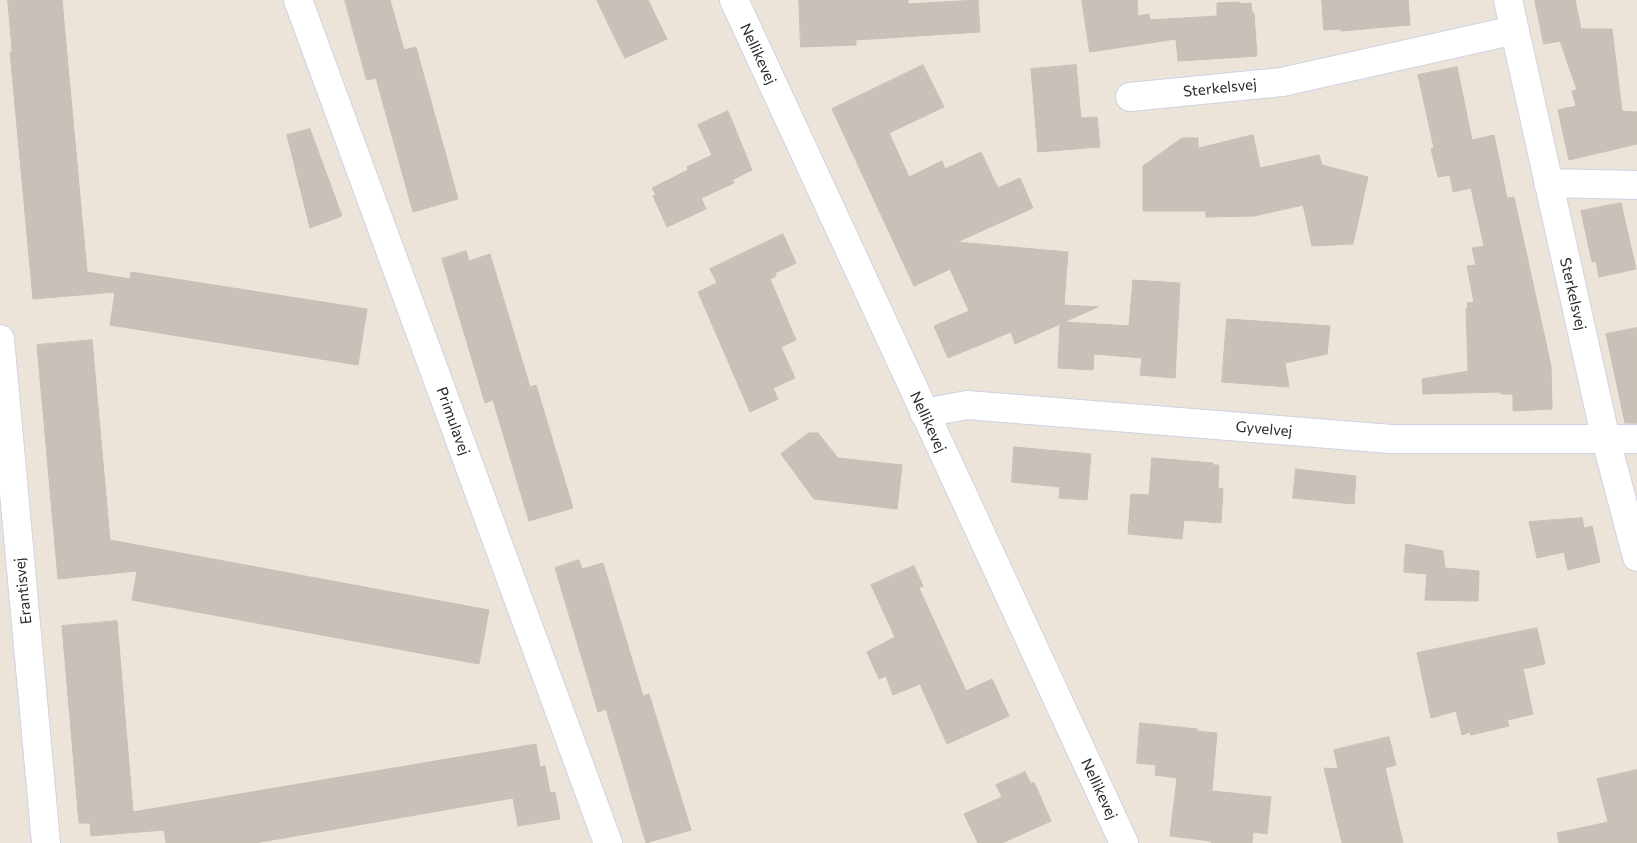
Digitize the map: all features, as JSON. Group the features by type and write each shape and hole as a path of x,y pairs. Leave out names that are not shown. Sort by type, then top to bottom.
{"street":[{"name":"Primulavej","path":"298,0 608,843"},
{"name":"Nellikevej","path":"734,0 1124,843"},
{"name":"Sterkelsvej","path":"1508,0 1606,440 1637,557"},
{"name":"Sterkelsvej","path":"1130,97 1282,82 1515,30"},
{"path":"1548,183 1637,185"},
{"name":"Erantisvej","path":"0,339 46,843"},
{"name":"Gyvelvej","path":"924,413 967,405 1391,439 1637,439"}],"building":[{"path":"8,0 62,0 87,272 130,279 131,272 367,309 358,365 110,325 115,292 33,299 10,52 12,52"},
{"path":"345,0 390,0 404,50 416,47 458,199 413,212 376,78 367,80"},
{"path":"597,0 648,0 667,39 625,58"},
{"path":"799,0 908,0 908,4 978,0 980,32 856,40 856,45 801,47"},
{"path":"1082,0 1137,0 1138,16 1149,14 1150,20 1217,16 1217,3 1251,3 1252,13 1254,13 1257,56 1178,61 1176,39 1090,52"},
{"path":"1322,0 1408,0 1410,25 1341,31 1341,29 1324,30"},
{"path":"1535,0 1575,0 1581,29 1612,29 1622,111 1637,112 1637,144 1569,160 1558,110 1576,106 1572,91 1577,90 1560,41 1544,44"},
{"path":"923,65 944,107 889,133 909,177 942,161 945,169 981,152 998,188 1020,178 1033,208 957,242 1068,252 1064,305 1098,307 1064,322 1129,326 1133,280 1180,283 1175,378 1140,375 1142,358 1094,354 1093,370 1058,368 1060,324 1015,344 1011,332 948,358 934,326 969,311 950,269 914,286 832,109"},
{"path":"1076,65 1081,118 1097,117 1100,147 1038,152 1031,69"},
{"path":"1457,67 1472,140 1494,135 1507,198 1514,197 1551,366 1552,409 1513,411 1513,394 1501,394 1501,392 1423,394 1422,379 1468,371 1466,309 1468,308 1467,303 1474,302 1467,266 1476,265 1472,248 1484,246 1471,188 1453,192 1450,175 1438,177 1431,149 1434,148 1418,75"},
{"path":"728,111 752,170 732,180 734,183 701,198 706,209 667,227 653,196 656,195 652,188 688,170 687,167 712,155 698,125"},
{"path":"310,129 342,216 310,228 287,135"},
{"path":"1253,135 1260,168 1319,155 1322,165 1368,177 1353,244 1312,246 1303,205 1254,216 1206,217 1206,211 1143,211 1143,166 1182,138 1198,138 1198,148"},
{"path":"1621,203 1636,269 1599,277 1596,261 1592,262 1581,211"},
{"path":"783,234 796,263 775,273 776,276 770,279 796,340 781,347 795,378 773,388 778,399 750,412 698,292 717,283 710,269"},
{"path":"466,251 469,261 490,254 530,387 536,385 573,508 529,521 493,400 485,403 442,259"},
{"path":"1227,319 1330,326 1327,354 1285,363 1289,387 1222,382"},
{"path":"1637,328 1637,423 1625,423 1606,334"},
{"path":"92,340 110,540 489,610 479,664 132,600 137,571 58,579 37,345"},
{"path":"809,433 818,433 838,458 902,465 897,509 814,499 781,454"},
{"path":"1014,447 1091,454 1087,500 1059,498 1060,487 1012,482"},
{"path":"1152,458 1219,465 1218,488 1223,489 1221,523 1184,520 1182,539 1128,534 1131,494 1149,495"},
{"path":"1296,469 1356,476 1354,504 1293,498"},
{"path":"1582,518 1584,528 1592,526 1600,562 1568,570 1564,552 1537,558 1529,522"},
{"path":"1406,544 1443,551 1445,568 1479,571 1478,601 1425,600 1427,574 1404,572"},
{"path":"579,560 582,569 603,563 643,696 649,694 691,830 646,843 606,709 598,712 555,568"},
{"path":"914,566 923,586 919,588 966,691 992,679 1009,716 947,744 920,684 893,695 886,676 879,679 867,652 895,637 871,585"},
{"path":"117,621 133,812 536,744 540,767 545,766 550,793 555,792 560,819 518,826 513,798 255,843 166,843 164,830 91,836 90,823 79,823 62,626"},
{"path":"1537,628 1545,664 1523,669 1533,714 1507,720 1509,726 1471,735 1470,732 1462,735 1456,711 1431,718 1417,653"},
{"path":"1140,723 1217,733 1212,791 1271,797 1267,834 1253,832 1252,843 1211,843 1211,841 1170,836 1177,778 1155,775 1156,765 1137,763"},
{"path":"1389,737 1396,765 1385,768 1403,843 1342,843 1324,768 1338,769 1334,750"},
{"path":"1637,770 1637,843 1559,843 1557,833 1608,822 1597,779"},
{"path":"1025,772 1031,784 1034,782 1051,821 1002,843 978,843 964,814 1002,797 996,785"}]}
